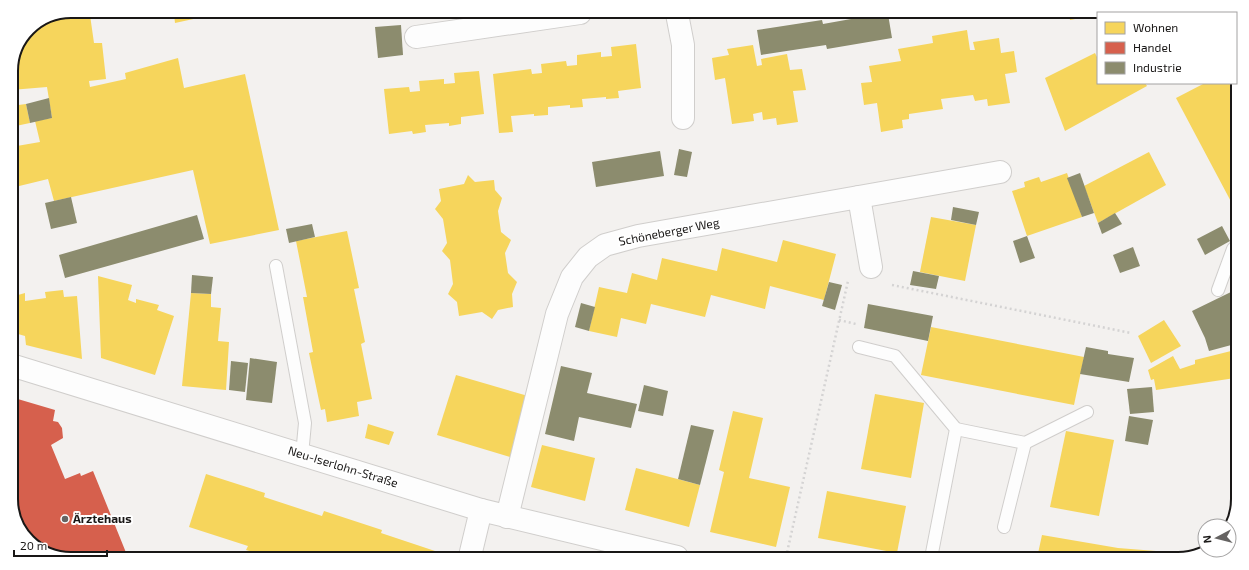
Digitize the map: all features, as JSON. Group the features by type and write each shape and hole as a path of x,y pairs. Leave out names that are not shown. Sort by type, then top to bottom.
{"street":[{"path":"416,37 546,18"},
{"path":"678,18 683,45 683,118"},
{"name":"Schöneberger Weg","path":"507,517 557,314 572,277 588,256 605,245 638,236 1000,172"},
{"path":"859,197 871,267"},
{"name":"Neu-Iserlohn-Straße","path":"18,367 481,510 657,552"},
{"path":"471,552 481,510"}],"lane":[{"path":"1218,290 1231,254"},
{"path":"276,266 306,423 302,455"},
{"path":"859,347 894,356 956,429 1025,443 1087,412"},
{"path":"932,552 956,429"},
{"path":"1004,527 1025,443"}],"path":[{"path":"787,552 849,277"},
{"path":"888,285 1130,333"},
{"path":"839,320 856,324"}],"building: Wohnen":[{"path":"90,18 94,43 102,43 106,79 89,81 90,87 126,79 125,73 178,58 184,88 245,74 279,230 210,244 193,170 54,201 48,179 18,186 18,146 40,142 35,121 52,118 47,87 18,89 18,68 20,58 29,39 36,31 51,22 60,19"},
{"path":"174,18 198,18 175,23"},
{"path":"1070,18 1080,18 1070,20"},
{"path":"967,30 970,50 975,50 973,42 999,38 1001,53 1014,51 1017,72 1005,74 1010,103 988,106 987,99 975,101 973,95 941,99 943,109 909,114 909,119 902,120 903,128 881,132 877,103 864,105 861,83 872,82 869,66 901,61 898,49 933,43 932,36"},
{"path":"636,44 641,88 618,91 619,98 606,99 606,97 582,99 583,107 570,108 570,105 548,107 548,115 534,116 534,114 511,116 513,132 499,133 493,74 531,69 532,74 542,73 541,64 566,61 567,66 577,65 577,55 601,52 601,57 612,56 611,47"},
{"path":"753,45 757,66 762,65 761,59 787,54 790,70 802,69 806,90 793,91 798,122 777,125 776,118 763,120 762,112 753,114 754,121 732,124 725,78 715,80 712,58 729,55 727,49"},
{"path":"1095,53 1097,57 1097,84 1146,84 1147,86 1065,131 1045,78"},
{"path":"479,71 484,114 461,117 461,124 449,126 449,123 425,125 426,132 413,134 412,131 389,134 384,89 409,87 410,92 420,91 419,81 444,79 444,84 455,83 454,73"},
{"path":"1203,84 1231,84 1231,202 1176,98"},
{"path":"26,104 30,123 18,126 18,105"},
{"path":"1149,152 1166,185 1098,223 1084,186"},
{"path":"1067,173 1082,217 1027,236 1012,191 1025,187 1024,182 1039,177 1041,182"},
{"path":"468,175 475,182 494,180 495,190 502,198 498,211 501,232 511,240 505,253 508,273 517,282 512,294 513,307 498,310 492,319 482,312 459,316 457,302 448,294 453,284 450,260 442,251 447,243 443,219 435,209 441,201 439,189 464,184"},
{"path":"931,217 976,225 965,281 920,272"},
{"path":"347,231 359,288 354,289 365,342 361,344 372,399 357,402 359,416 327,422 325,409 321,410 309,353 313,352 303,297 307,297 296,241"},
{"path":"783,240 836,254 824,300 770,286 765,309 711,295 705,317 651,304 646,324 621,318 617,337 589,331 599,287 627,293 632,273 657,280 662,258 717,271 722,248 777,262"},
{"path":"98,276 132,285 128,300 136,303 136,299 159,305 157,310 174,316 155,375 101,358"},
{"path":"63,290 64,297 77,296 82,359 26,345 25,336 18,334 18,295 25,293 25,301 46,298 45,292"},
{"path":"191,293 211,294 211,307 221,308 218,341 229,342 226,390 182,386"},
{"path":"1164,320 1181,346 1151,363 1138,336"},
{"path":"931,327 1084,357 1074,405 921,375"},
{"path":"1231,351 1231,379 1156,390 1154,379 1151,380 1148,370 1173,356 1180,369 1195,364 1195,360"},
{"path":"456,375 528,396 510,457 437,435"},
{"path":"875,394 924,403 911,478 861,469"},
{"path":"733,411 763,418 749,478 790,487 776,547 710,532 724,472 719,470"},
{"path":"368,424 394,432 389,445 365,438"},
{"path":"1066,431 1114,440 1099,516 1050,507"},
{"path":"542,445 595,458 585,501 531,487"},
{"path":"636,468 700,485 689,527 625,510"},
{"path":"206,474 265,493 264,497 322,516 324,511 382,530 381,533 438,552 253,552 246,550 248,546 189,527"},
{"path":"827,491 906,506 897,552 818,538"},
{"path":"1042,535 1118,548 1169,552 1038,552"}],"building: Handel":[{"name":"Ärztehaus","path":"18,399 55,410 53,421 58,422 62,428 63,438 51,445 65,479 80,473 81,476 93,471 126,552 61,551 51,548 39,541 25,525 18,502"}],"building: Industrie":[{"path":"857,18 889,18 892,38 827,49 826,45 761,55 757,30 822,20 823,24"},
{"path":"401,25 403,55 378,58 375,27"},
{"path":"49,98 52,118 30,123 26,104"},
{"path":"679,149 692,152 687,177 674,175"},
{"path":"660,151 664,176 596,187 592,162"},
{"path":"1080,173 1094,213 1082,217 1067,178"},
{"path":"71,197 77,223 51,229 45,203"},
{"path":"953,207 979,212 976,225 951,220"},
{"path":"1115,213 1122,224 1102,234 1098,223"},
{"path":"197,215 204,239 65,278 59,255"},
{"path":"312,224 315,237 289,243 286,229"},
{"path":"1222,226 1230,241 1205,255 1197,239"},
{"path":"1027,236 1035,258 1020,263 1013,241"},
{"path":"1133,247 1140,266 1120,273 1113,255"},
{"path":"913,271 939,276 936,289 910,285"},
{"path":"192,275 213,277 211,294 191,293"},
{"path":"829,282 842,285 835,310 822,306"},
{"path":"1231,292 1231,345 1209,351 1205,338 1192,311"},
{"path":"581,303 595,307 589,331 575,327"},
{"path":"868,304 933,316 928,341 864,328"},
{"path":"1086,347 1108,351 1108,354 1134,358 1129,382 1080,374"},
{"path":"250,358 277,362 272,403 246,400"},
{"path":"231,361 248,363 245,392 229,390"},
{"path":"561,366 592,373 587,393 637,404 631,428 579,417 574,441 545,434"},
{"path":"644,385 668,391 663,416 638,411"},
{"path":"1152,387 1154,412 1130,414 1127,389"},
{"path":"1129,416 1153,420 1148,445 1125,441"},
{"path":"691,425 714,430 700,485 678,479"}],"place":[{"name":"Ärztehaus","path":"65,519"}]}
